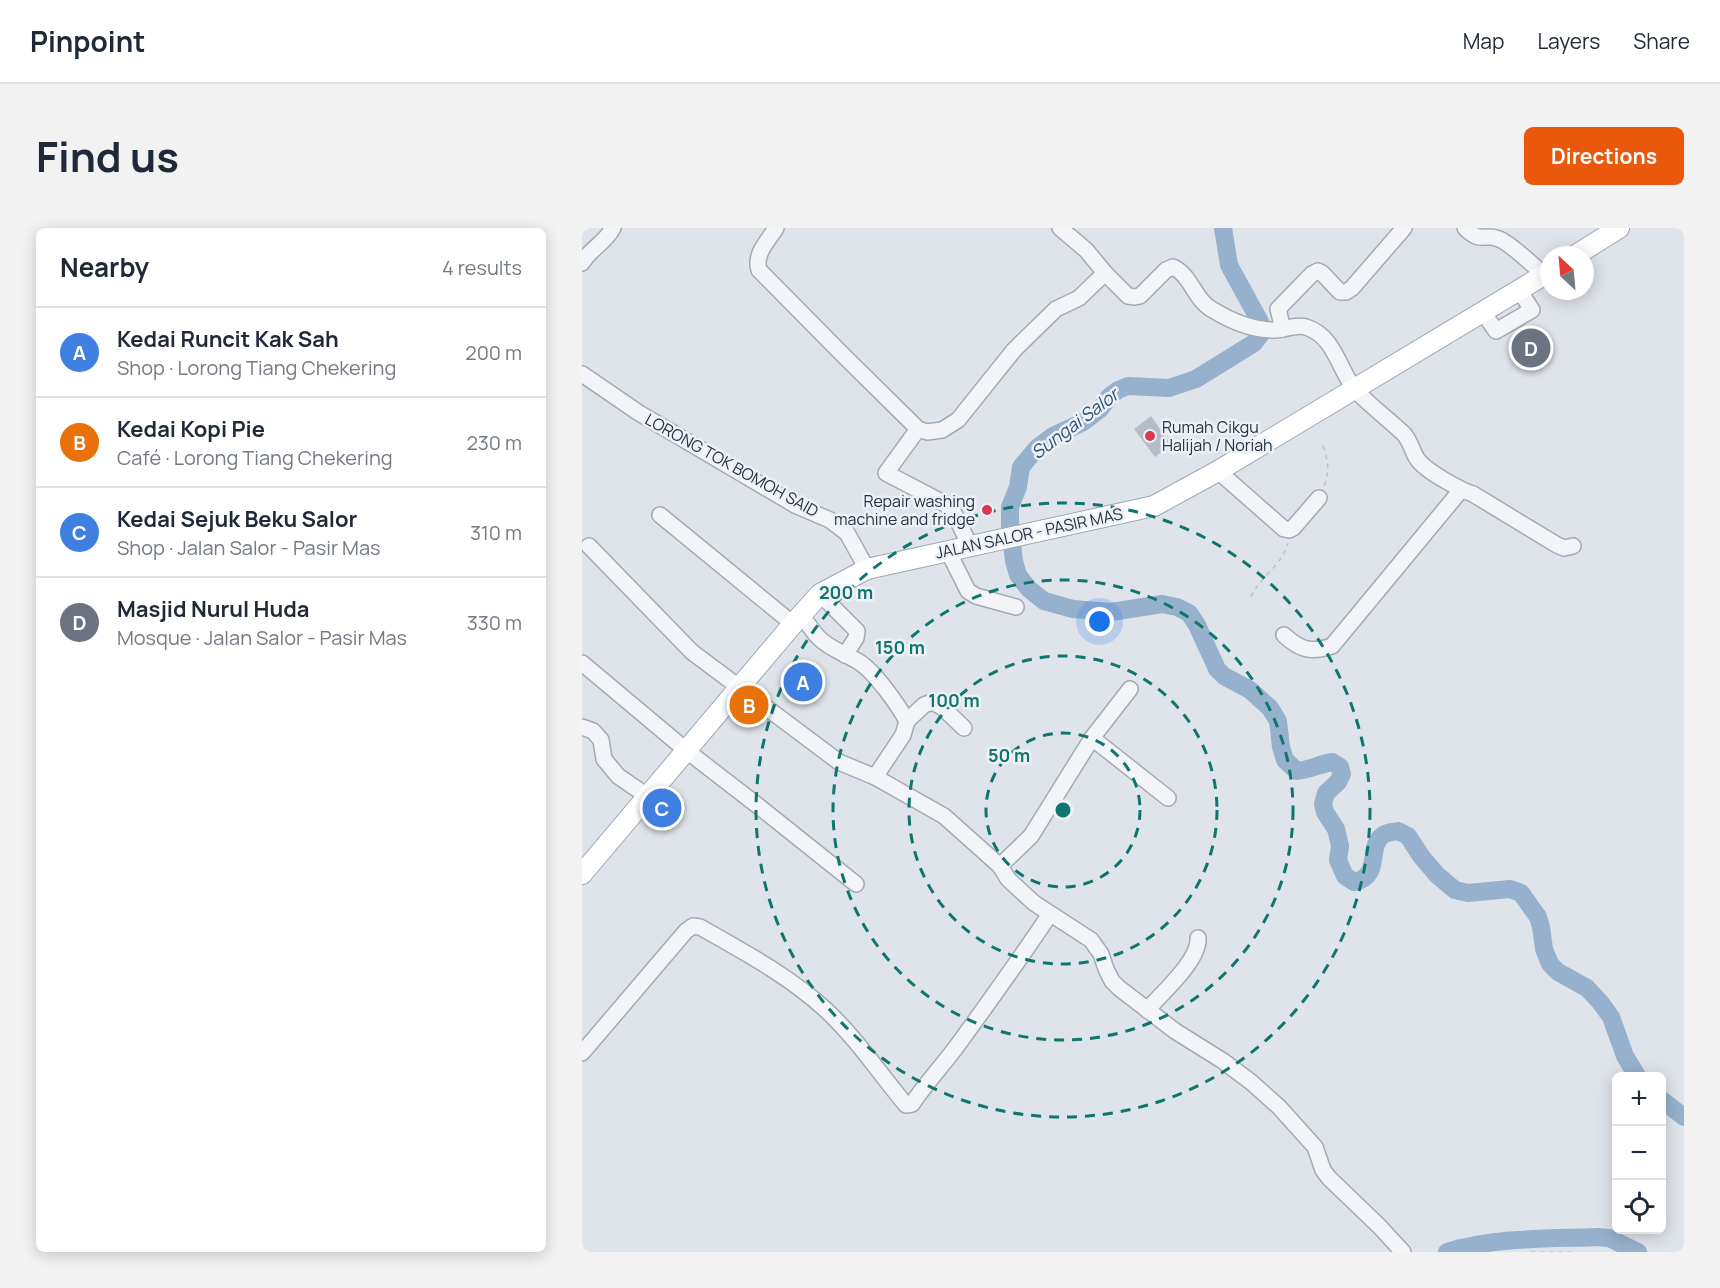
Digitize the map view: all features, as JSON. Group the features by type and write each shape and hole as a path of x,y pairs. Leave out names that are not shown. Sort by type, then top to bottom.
{"main road":[{"path":"1589,246 1613,230"},
{"name":"JALAN SALOR - PASIR MAS","path":"582,874 820,594 867,569 1154,506 1218,471 1540,277"}],"street":[{"path":"582,263 587,255 608,237 613,228"},
{"path":"776,228 758,257 759,270 918,429 927,432 942,430 958,420 1014,350 1056,309 1079,298 1105,273"},
{"path":"1060,228 1086,250 1128,296 1140,296 1166,270 1173,267 1180,270 1205,306 1233,322 1277,330 1305,327 1320,334 1340,362 1355,389 1404,434 1420,463 1461,490 1473,494 1557,545 1564,548 1573,546"},
{"path":"1277,330 1278,309 1312,274 1318,271 1322,273 1340,291 1347,292 1404,228"},
{"path":"1465,228 1473,236 1493,237 1503,241 1540,268"},
{"name":"LORONG TOK BOMOH SAID","path":"582,374 650,420 795,505 830,520 847,533 867,569"},
{"path":"918,429 886,473 947,505 979,544"},
{"path":"1218,471 1284,529 1293,528 1319,498"},
{"path":"1284,635 1294,644 1307,649 1319,650 1332,646 1461,490"},
{"path":"660,515 819,637 861,663 902,711 907,721"},
{"path":"589,546 692,652 839,762 875,777 944,816 1000,866 1008,879 1034,903 1091,940 1101,954 1112,981 1175,1031 1223,1061 1251,1082 1279,1107 1315,1147 1323,1170 1329,1178 1403,1252"},
{"path":"948,551 969,591 976,596 1016,607"},
{"path":"820,594 857,631 856,638 845,655"},
{"path":"582,663 687,751 856,884"},
{"path":"1000,866 1031,836 1092,738 1130,689"},
{"path":"875,777 903,735 907,721 924,705 932,702 942,707 964,728"},
{"path":"582,727 593,731 601,740 604,759 618,776 647,796"},
{"path":"1092,738 1168,798"},
{"path":"582,1053 686,931 693,926 700,927 775,970 827,1011 906,1105 912,1104 921,1090 939,1071 1050,914"},
{"path":"1147,1010 1192,960 1199,946 1198,938"}],"path":[{"path":"1319,498 1327,480 1328,460 1323,446"},
{"path":"1251,597 1288,546 1289,530"},
{"path":"1531,1252 1574,1252"}],"building":[{"path":"1536,332 1537,342 1543,342 1545,358 1532,358 1529,353 1519,353 1518,333"},
{"name":"Rumah Cikgu Halijah / Noriah","path":"1151,416 1171,445 1155,457 1134,429"}],"waterway":[{"name":"Sungai Salor","path":"1223,228 1229,265 1259,320 1261,334 1254,343 1196,379 1169,388 1128,386 1118,390 1100,409 1083,422 1053,436 1037,448 1021,467 1018,487 1010,507 1014,561 1018,575 1029,589 1044,601 1073,609 1111,612 1162,604 1177,607 1189,613 1217,669 1224,676 1250,690 1270,708 1278,721 1285,760 1297,771 1332,762 1340,767 1342,774 1338,782 1326,793 1323,804 1325,812 1336,829 1340,846 1338,860 1345,876 1354,882 1363,879 1371,868 1378,840 1385,834 1398,831 1408,836 1437,875 1455,890 1468,893 1510,889 1521,893 1538,917 1544,949 1550,964 1558,972 1587,988 1600,1002 1611,1017 1625,1056 1635,1072"},
{"name":"Sungai Salor","path":"1666,1103 1684,1117"},
{"name":"Sungai Salor","path":"1447,1252 1503,1241 1598,1237 1609,1238 1638,1252"}],"place":[{"name":"Masjid Nurul Huda","path":"1531,348"},
{"name":"Rumah Cikgu Halijah / Noriah","path":"1150,436"},
{"name":"Repair washing machine and fridge","path":"987,510"},
{"name":"Kedai Runcit Kak Sah","path":"803,682"},
{"name":"Kedai Kopi Pie","path":"749,705"},
{"name":"Kedai Sejuk Beku Salor","path":"662,808"}]}
